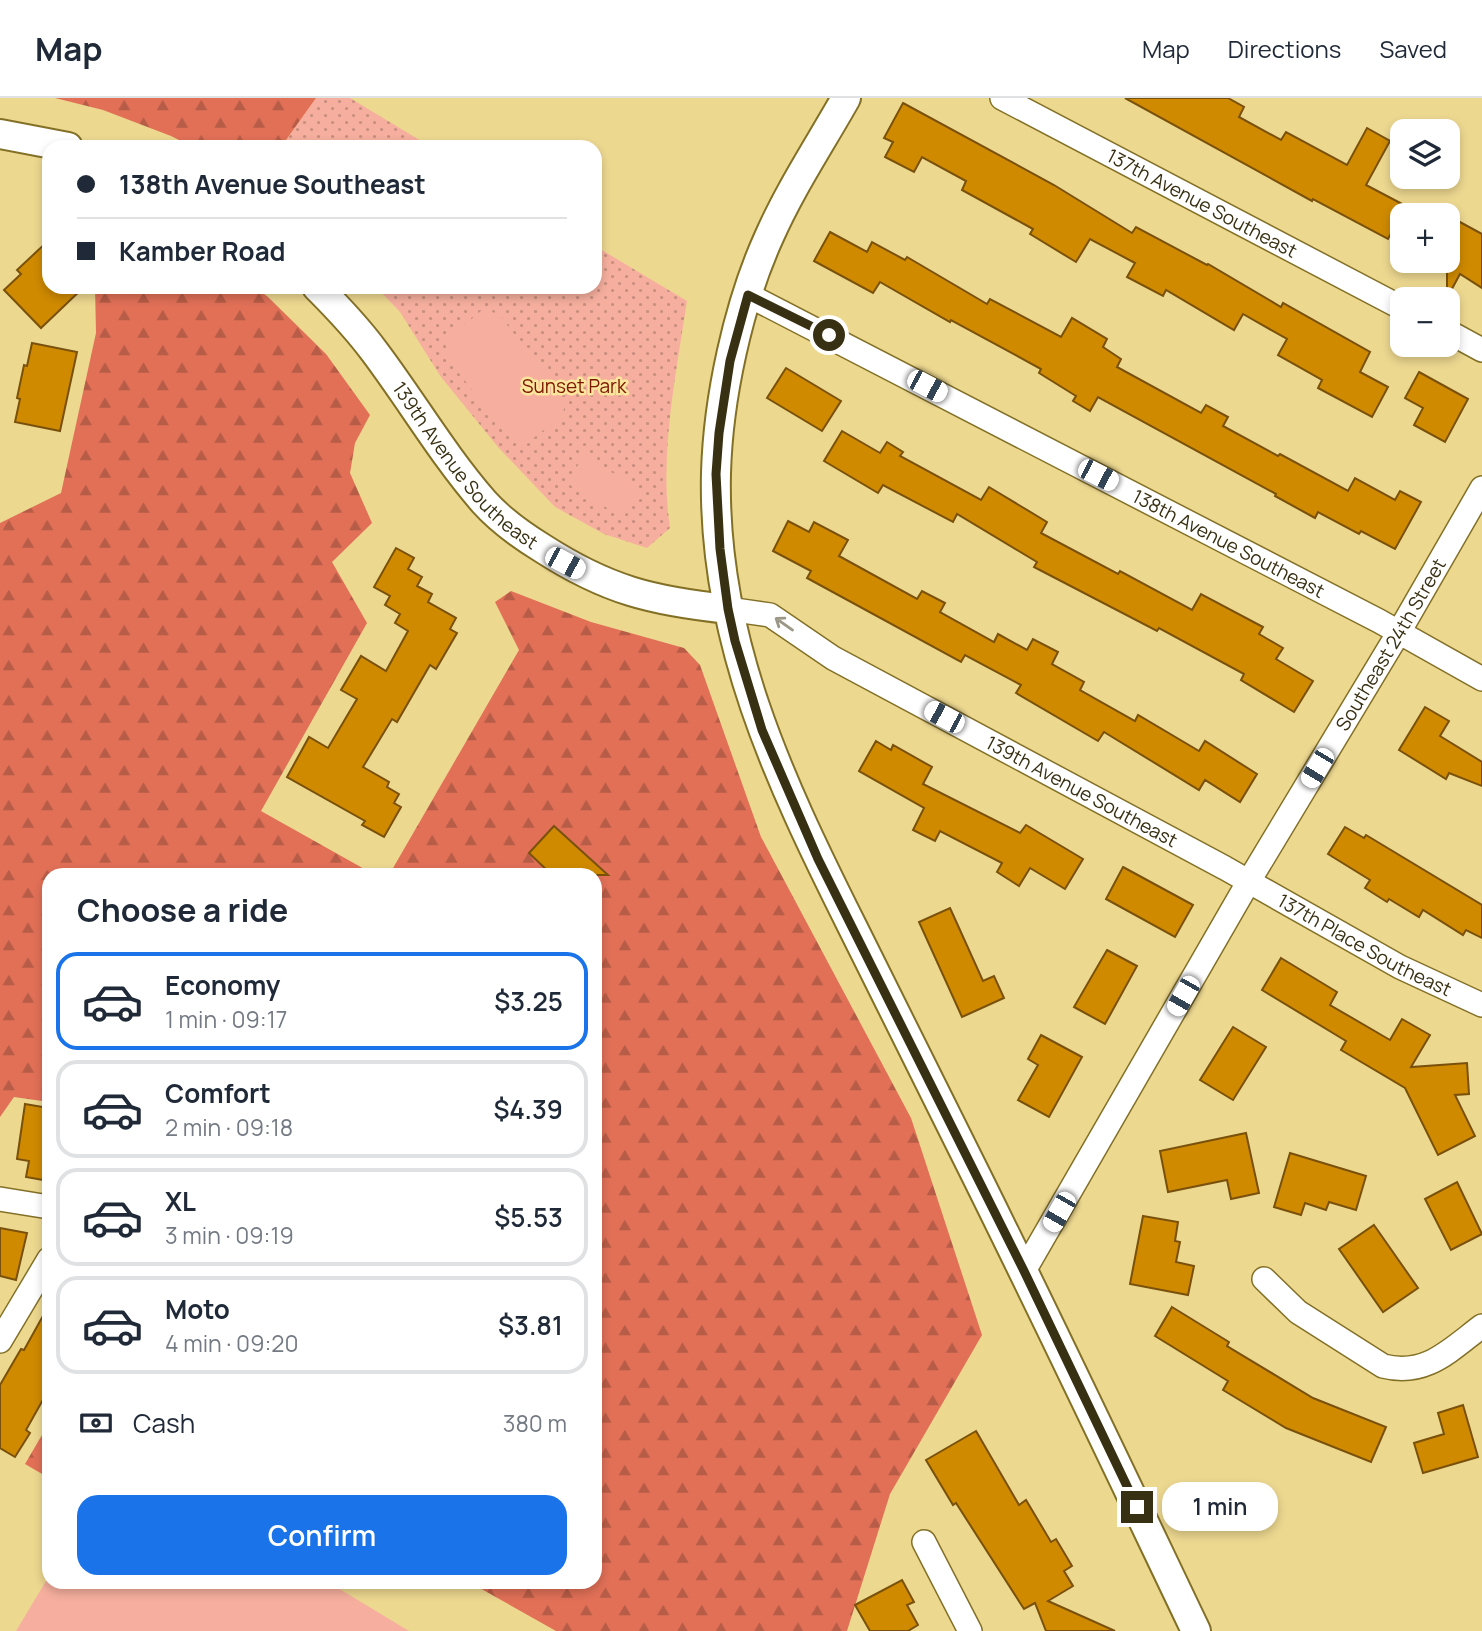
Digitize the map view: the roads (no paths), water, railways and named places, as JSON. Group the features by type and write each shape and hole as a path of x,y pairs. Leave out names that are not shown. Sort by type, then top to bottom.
{"street":[{"path":"846,98 769,237 748,295 730,361 716,474 720,549 735,641 762,730 818,859 1024,1271 1196,1631"},
{"name":"137th Avenue Southeast","path":"1002,98 1390,302"},
{"path":"0,134 42,142"},
{"name":"139th Avenue Southeast","path":"323,294 373,350 484,502 512,528 565,563 631,593 676,603 770,615 833,658 1249,881"},
{"name":"138th Avenue Southeast","path":"748,295 1399,632 1482,679"},
{"path":"1460,338 1482,350"},
{"name":"Southeast 24th Street","path":"1024,1271 1249,881 1482,488"},
{"name":"137th Place Southeast","path":"1249,881 1400,967 1482,1004"},
{"path":"0,1199 42,1206"},
{"path":"2,1334 42,1270"},
{"path":"1265,1279 1298,1312 1384,1366 1399,1370 1412,1370 1434,1361 1482,1326"},
{"path":"924,1542 970,1631"}],"park label":[{"name":"Sunset Park","path":"574,386"}]}
